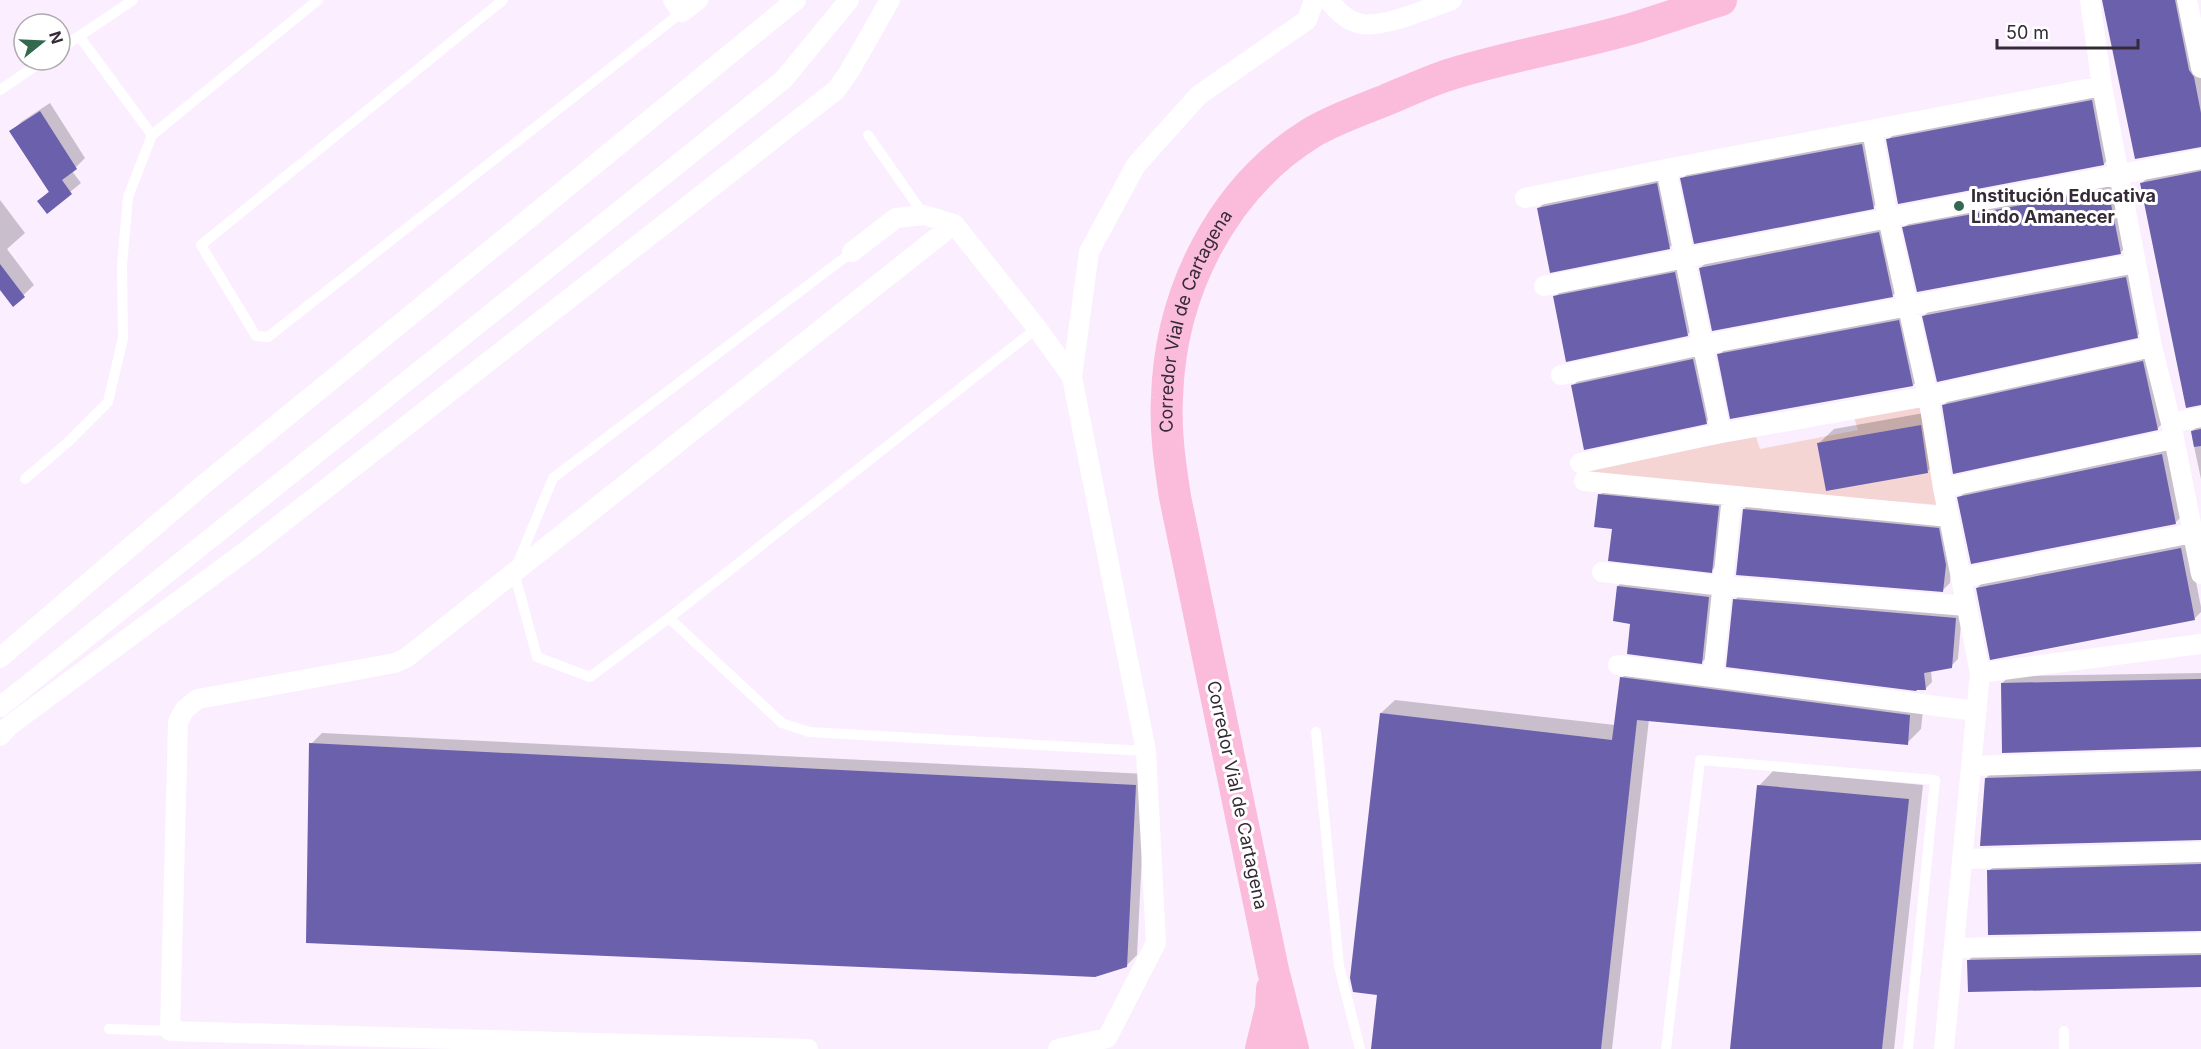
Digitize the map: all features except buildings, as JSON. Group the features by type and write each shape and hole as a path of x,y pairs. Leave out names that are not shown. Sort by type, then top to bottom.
{"main road":[{"name":"Corredor Vial de Cartagena","path":"1293,1049 1273,970 1175,497 1168,447 1167,398 1172,347 1179,314 1205,248 1227,213 1250,183 1286,151 1312,133 1339,119 1444,76 1634,28 1721,0"},
{"name":"Corredor Vial de Cartagena","path":"1261,1049 1271,1008 1273,970"}],"street":[{"path":"0,658 203,485 796,0"},
{"path":"0,707 784,80 849,0"},
{"path":"0,736 9,726 250,548 836,90 849,72 890,0"},
{"path":"1058,1049 1107,1038 1156,944 1146,750 1072,377 1089,252 1136,165 1199,95 1307,20 1314,0"},
{"path":"1328,0 1345,17 1362,24 1392,21 1452,0"},
{"path":"2090,0 2102,86 2152,347 2172,431 2201,574"},
{"path":"2187,0 2201,68"},
{"path":"1525,198 2102,86"},
{"path":"1872,130 1888,218 1928,396 1943,488 1980,673 1944,1049"},
{"path":"1544,286 2201,159"},
{"path":"1666,169 1721,434"},
{"path":"852,252 896,218 924,215 954,224 1037,328 1072,377"},
{"path":"808,1049 170,1031 178,722 185,709 198,699 395,663 406,658 954,224"},
{"path":"1561,375 1702,345 2136,262"},
{"path":"1949,517 1732,496 1582,472 1721,434 1928,396 2152,347"},
{"path":"1943,488 2172,431 2201,417"},
{"path":"1713,677 1732,496"},
{"path":"1962,578 2193,533"},
{"path":"1602,572 1723,586 1966,606"},
{"path":"1980,673 2201,644"},
{"path":"1618,665 1976,711"},
{"path":"1972,766 2201,759"},
{"path":"1963,859 2201,852"},
{"path":"1955,948 2201,943"}],"lane":[{"path":"72,41 133,0"},
{"path":"25,479 68,442 108,402 123,338 122,265 128,197 152,135 318,0"},
{"path":"503,0 201,245 256,336 268,337 684,4"},
{"path":"79,36 152,135"},
{"path":"0,90 26,72"},
{"path":"868,135 924,215"},
{"path":"852,252 553,478 514,572 537,657 590,677 669,618 1037,328"},
{"path":"669,618 782,723 809,732 1146,750"},
{"path":"1316,732 1339,966 1360,1049"},
{"path":"1666,1049 1700,760 1935,780 1908,1049"},
{"path":"109,1029 170,1031"},
{"path":"2064,1031 2064,1049"}],"shaded area":[{"path":"1920,405 1939,505 1583,475 1581,468 1756,437 1760,449 1858,430 1854,417"}],"place":[{"name":"Institución Educativa Lindo Amanecer","path":"1959,206"}]}
